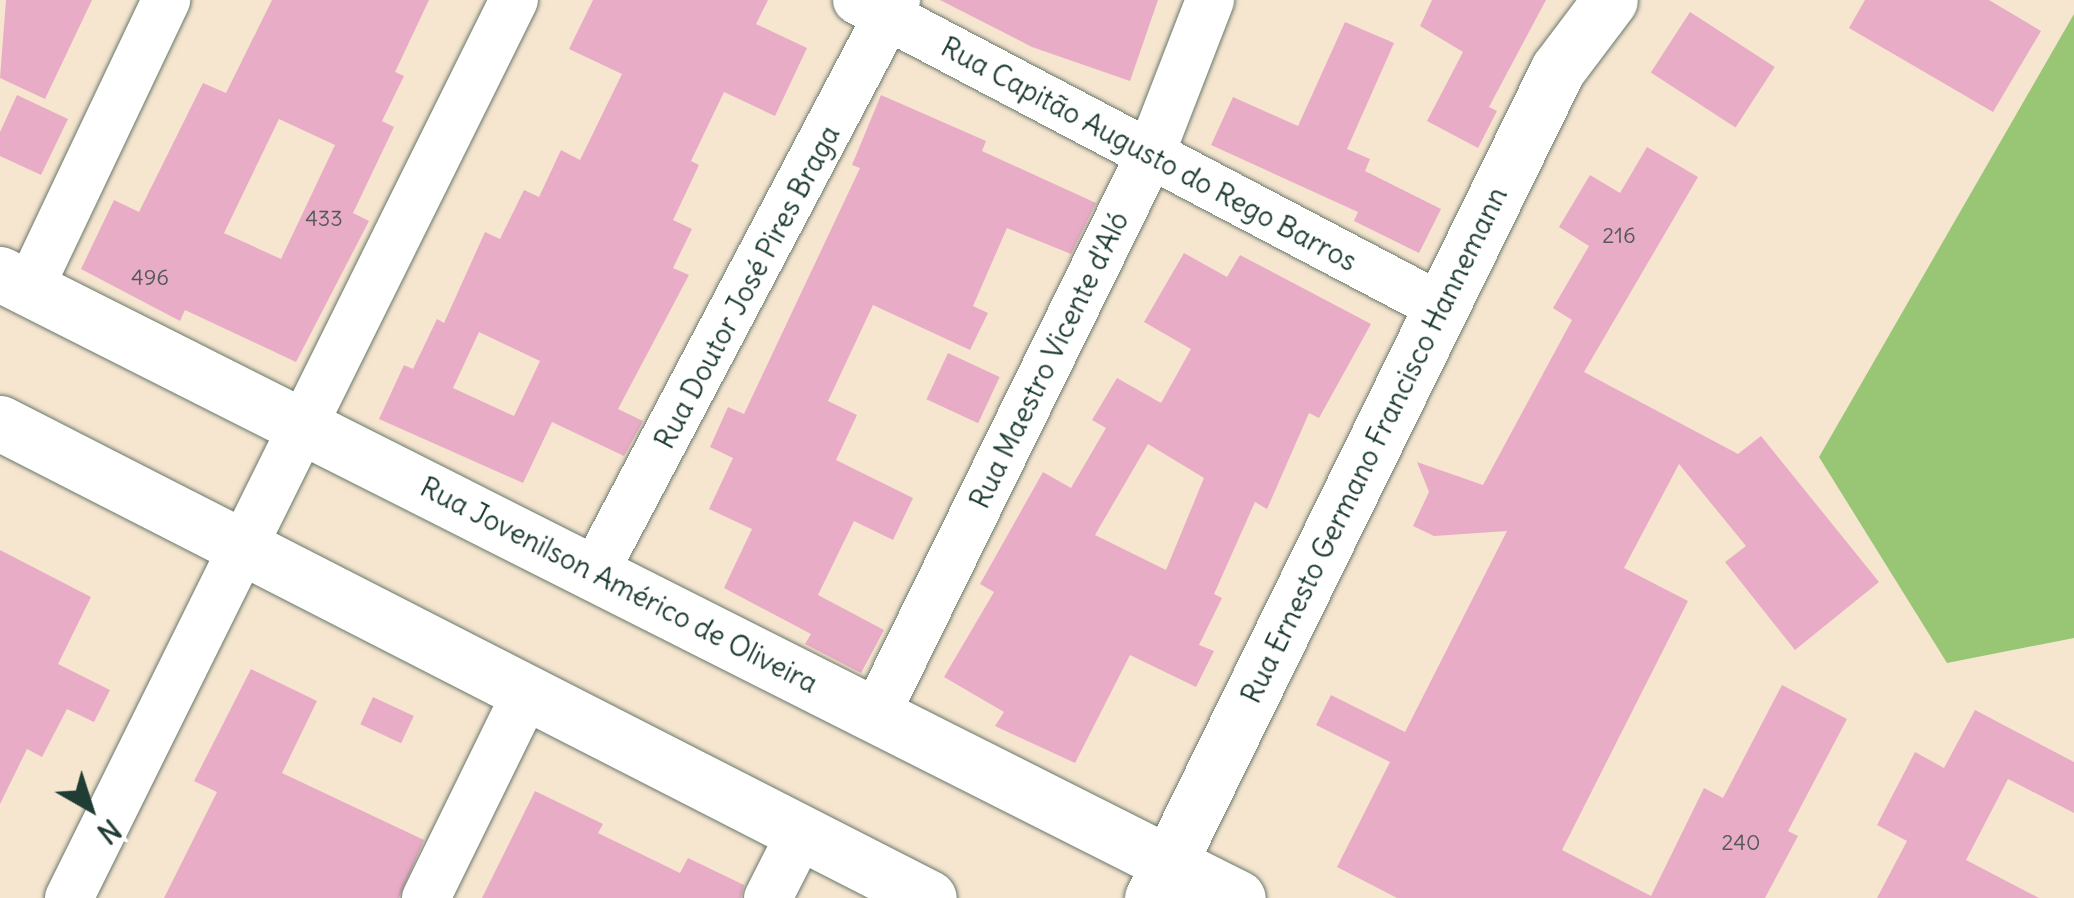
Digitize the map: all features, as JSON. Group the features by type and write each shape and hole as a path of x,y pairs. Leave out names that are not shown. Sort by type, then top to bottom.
{"main road":[{"name":"Rua Ernesto Germano Francisco Hannemann","path":"1162,880 1558,69 1610,0"},
{"name":"Rua Jovenilson Américo de Oliveira","path":"15,282 876,714 1162,880 1238,898"},
{"path":"0,423 244,551 930,898"}],"street":[{"path":"15,282 166,0"},
{"path":"69,898 306,428 514,0"},
{"name":"Rua Maestro Vicente d'Aló","path":"876,714 1150,155 1210,0"},
{"name":"Rua Capitão Augusto do Rego Barros","path":"881,6 1150,155 1440,307"},
{"name":"Rua Doutor José Pires Braga","path":"594,573 881,6"},
{"path":"426,898 526,694"},
{"path":"768,898 801,833"}],"green space":[{"path":"2074,14 2074,638 1947,663 1819,457"}],"building":[{"path":"6,0 92,0 45,99 0,78"},
{"path":"272,0 429,0 395,72 404,76 382,121 394,127 353,213 369,221 296,362 185,310 180,321 81,269 114,200 139,212 203,83 226,93","holes":["279,119 335,145 281,259 224,233"]},
{"path":"593,0 768,0 756,24 807,48 775,116 724,92 691,161 699,165 673,220 692,229 673,268 689,275 618,409 643,421 624,456 552,422 523,483 379,419 404,365 413,369 437,319 444,323 485,232 500,239 524,190 539,197 561,150 580,160 622,74 569,49","holes":["479,332 540,361 514,416 453,388"]},
{"path":"940,0 1158,0 1130,81 1032,47"},
{"path":"1432,0 1546,0 1489,107 1497,111 1478,148 1427,121 1463,52 1420,26"},
{"path":"1865,0 1989,0 2041,31 1993,112 1849,28"},
{"path":"1690,12 1775,67 1735,127 1651,72"},
{"path":"1345,22 1394,43 1347,149 1370,159 1365,171 1441,209 1419,253 1354,221 1358,212 1211,145 1233,97 1298,126"},
{"path":"17,95 68,119 41,175 0,156 0,132"},
{"path":"881,95 986,141 982,151 1096,203 1071,254 1007,228 973,306 988,313 970,350 873,305 828,401 857,415 836,460 913,498 893,540 854,521 818,595 884,630 861,673 805,644 811,634 724,588 752,529 709,509 733,458 710,447 728,407 744,414 860,168 852,165"},
{"path":"1647,147 1698,177 1584,372 1738,454 1761,436 1879,582 1795,650 1725,562 1746,546 1679,464 1624,568 1688,601 1562,850 1651,896 1704,788 1723,798 1782,685 1847,719 1788,831 1798,836 1765,898 1397,898 1337,867 1390,762 1316,725 1331,695 1405,732 1507,531 1434,536 1413,526 1429,492 1417,462 1483,485 1572,320 1553,308 1589,246 1559,227 1590,175 1620,193"},
{"path":"1184,253 1227,277 1240,255 1371,324 1319,418 1309,413 1267,509 1255,502 1214,594 1222,598 1199,645 1214,651 1196,687 1130,655 1075,763 995,726 1004,712 944,677 994,592 980,584 1043,472 1071,488 1106,428 1092,420 1117,378 1161,403 1191,349 1144,322","holes":["1148,444 1204,478 1166,570 1095,535"]},
{"path":"948,353 1000,377 978,423 926,399"},
{"path":"0,550 91,597 58,664 110,690 94,722 67,709 42,757 27,749 0,804"},
{"path":"251,669 317,701 282,773 424,840 399,898 164,898 217,792 194,781"},
{"path":"373,697 414,716 401,743 360,724"},
{"path":"1975,710 2074,762 2074,813 2008,779 1966,860 2039,898 1877,898 1907,841 1877,825 1915,752 1944,768"},
{"path":"535,791 603,824 598,833 680,873 688,858 744,885 741,898 482,898"}]}
